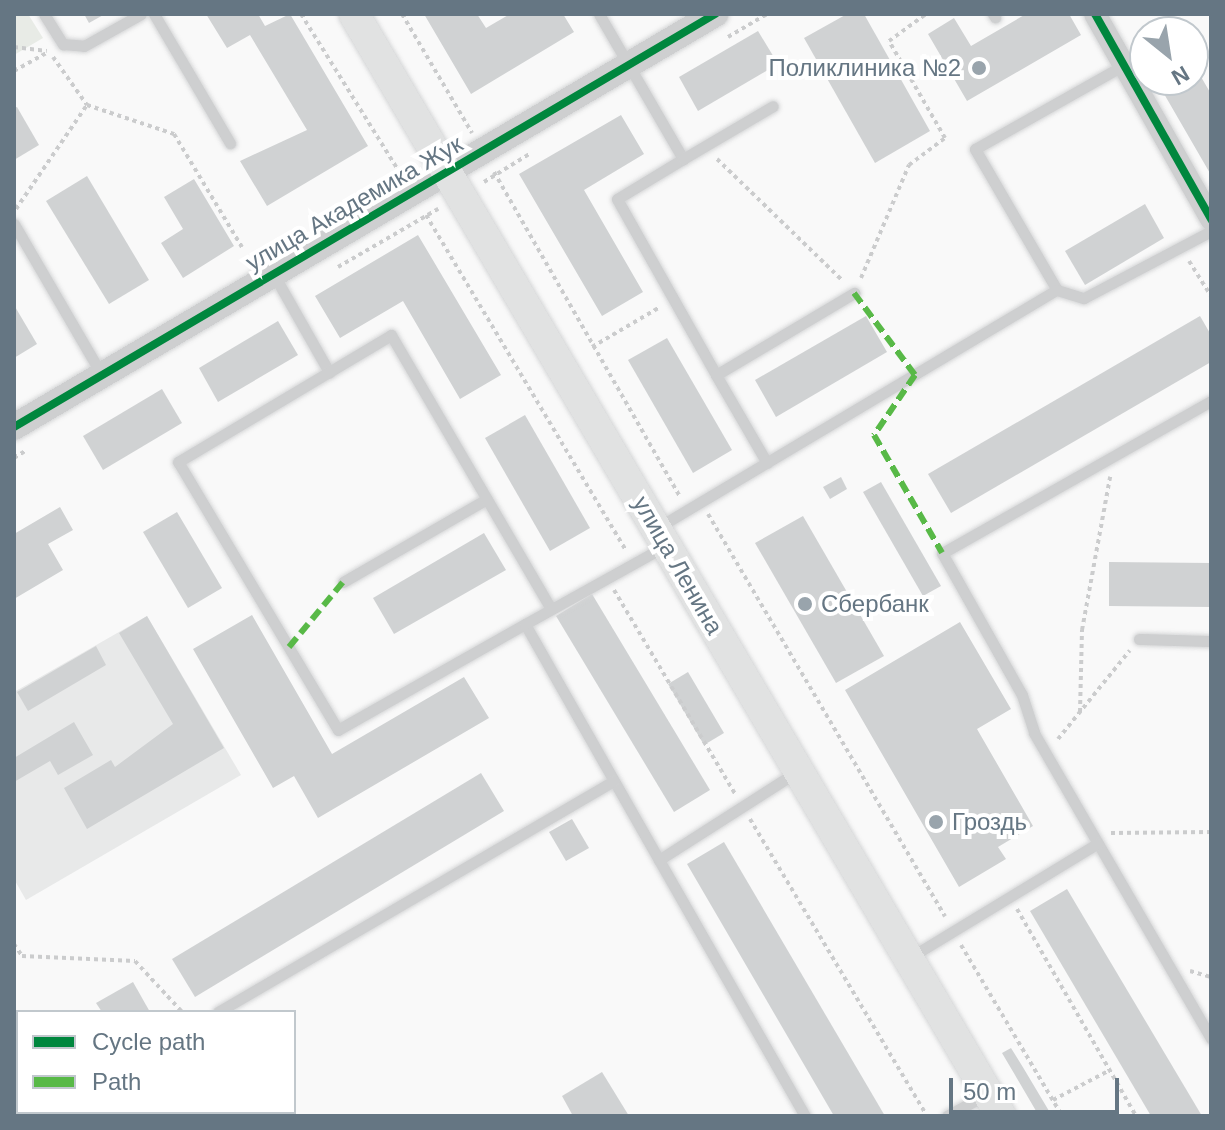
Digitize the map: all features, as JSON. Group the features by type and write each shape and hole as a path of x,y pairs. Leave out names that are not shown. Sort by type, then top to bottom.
{"main road":[{"name":"улица Ленина","path":"354,14 995,1105"}],"street":[{"name":"улица Академика Жук","path":"14,427 715,14"},
{"path":"1095,14 1211,219"}],"lane":[{"path":"44,14 63,44 84,46 141,14"},
{"path":"154,14 230,143"},
{"path":"599,14 683,159"},
{"path":"1124,65 975,149 1057,290 1084,298 1181,247 1211,219"},
{"path":"767,463 617,199 773,106"},
{"path":"14,224 102,375"},
{"path":"273,274 329,372"},
{"path":"551,609 391,335 178,462 338,730 633,564 694,507 1057,290"},
{"path":"716,375 854,293"},
{"path":"1211,401 942,553 1022,695 1046,754 1211,1038"},
{"path":"343,582 487,499"},
{"path":"525,624 805,1116"},
{"path":"1139,639 1211,641"},
{"path":"659,860 798,771"},
{"path":"221,1010 614,781"},
{"path":"908,958 1010,897 1095,838"},
{"path":"947,1116 995,1105"}],"path":[{"path":"301,14 412,193 633,564"},
{"path":"402,14 679,497 712,517 1062,1116"},
{"path":"704,146 854,293 909,165 945,138 889,41 926,14"},
{"path":"14,71 63,44"},
{"path":"14,47 49,52 87,105 174,134 242,247"},
{"path":"14,212 87,105"},
{"path":"1181,247 1211,296"},
{"path":"592,347 673,299"},
{"path":"1080,712 1082,630 1114,456"},
{"path":"607,579 927,1116"},
{"path":"1046,754 1139,639"},
{"path":"1095,838 1211,832"},
{"path":"1010,897 1136,1116"},
{"path":"14,944 22,956 135,961 180,1010"},
{"path":"1053,1100 1110,1070"}],"shaded area":[{"path":"14,14 28,14 43,38 14,55"},
{"path":"147,616 241,775 26,900 14,879 14,692"}],"building":[{"path":"84,14 105,14 89,23"},
{"path":"206,14 258,14 265,26 290,14 368,146 267,206 240,161 307,130 250,35 227,48"},
{"path":"424,14 477,14 486,28 510,14 563,14 574,32 471,94"},
{"path":"847,14 864,14 930,131 875,163 804,38"},
{"path":"1026,14 1069,14 1081,35 967,101 928,34 954,18 971,46"},
{"path":"758,31 778,64 698,111 679,77"},
{"path":"1209,91 1211,94 1211,175 1165,96 1209,96"},
{"path":"17,107 39,145 14,160 14,108"},
{"path":"621,115 644,154 584,190 643,292 602,316 519,174"},
{"path":"87,176 149,280 109,304 46,201"},
{"path":"194,179 234,246 183,278 161,243 183,229 164,197"},
{"path":"1145,204 1164,238 1085,285 1065,251"},
{"path":"418,235 501,375 460,399 403,301 340,338 315,296"},
{"path":"14,305 37,344 14,358"},
{"path":"866,316 887,352 776,417 755,380"},
{"path":"1200,316 1211,335 1211,362 951,513 928,474"},
{"path":"278,321 298,355 218,402 199,368"},
{"path":"667,338 732,450 693,473 628,360"},
{"path":"162,389 182,423 103,470 83,436"},
{"path":"525,415 590,528 550,551 485,438"},
{"path":"841,477 847,489 830,499 823,487"},
{"path":"881,482 941,586 923,596 863,492"},
{"path":"60,507 73,530 48,544 63,570 14,599 14,534"},
{"path":"177,512 222,588 188,608 143,532"},
{"path":"803,516 884,656 836,683 755,543"},
{"path":"484,533 506,570 394,634 373,598"},
{"path":"1109,562 1211,563 1211,607 1109,606"},
{"path":"592,594 710,790 674,812 556,616"},
{"path":"252,615 332,754 464,677 489,718 318,818 294,776 273,788 193,649"},
{"path":"147,616 224,748 87,829 64,788 111,760 115,767 173,724 119,633"},
{"path":"960,622 1011,709 977,729 1033,826 998,847 1006,859 959,887 845,690"},
{"path":"96,646 106,665 28,711 17,692"},
{"path":"688,672 724,733 704,745 668,684"},
{"path":"74,722 93,755 58,775 50,761 14,782 14,758"},
{"path":"481,773 504,811 195,997 172,959"},
{"path":"572,819 589,848 566,861 549,832"},
{"path":"724,842 885,1116 834,1116 687,864"},
{"path":"1067,889 1202,1116 1151,1116 1030,911"},
{"path":"133,982 149,1010 101,1010 96,1003"},
{"path":"14,1040 16,1061 14,1075"},
{"path":"1011,1048 1052,1116 1039,1116 1002,1053"},
{"path":"602,1072 629,1116 573,1116 562,1096"},
{"path":"162,1114 211,1116 163,1116"}],"marked path":[{"path":"854,293 915,375 874,435 942,553"},
{"path":"289,647 343,582"}],"cycle path":[{"path":"14,427 715,14"},
{"path":"1095,14 1211,219"}],"place":[{"name":"Поликлиника №2","path":"979,68"},
{"name":"Сбербанк","path":"805,604"},
{"name":"Гроздь","path":"936,822"}]}
